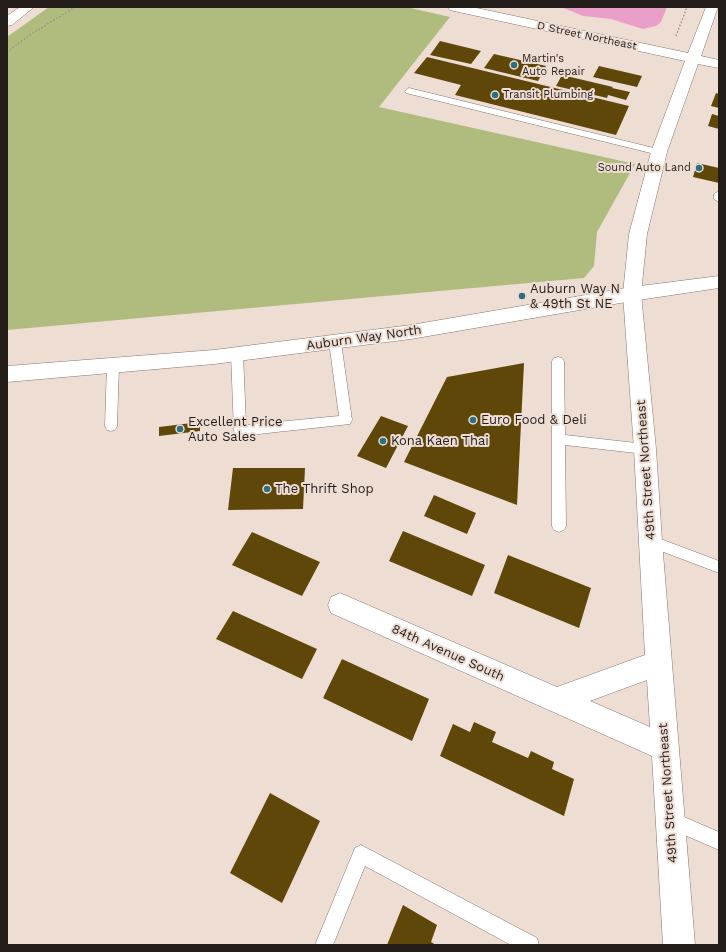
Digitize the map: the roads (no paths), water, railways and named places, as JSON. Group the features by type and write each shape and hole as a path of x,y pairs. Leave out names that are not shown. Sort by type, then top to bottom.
{"street":[{"path":"7,22 28,7"},
{"name":"D Street Northeast","path":"454,7 719,64"},
{"name":"49th Street Northeast","path":"679,945 650,541 646,449 632,294 638,234 659,152 712,7"},
{"name":"Auburn Way North","path":"7,374 237,354 335,342 411,332 632,294 719,282"},
{"name":"84th Avenue South","path":"340,605 665,748"},
{"path":"557,700 659,663"}],"lane":[{"path":"409,91 659,152"},
{"path":"719,194 719,199"},
{"path":"237,354 240,431 346,420 335,342"},
{"path":"558,361 559,526"},
{"path":"111,426 114,365"},
{"path":"558,439 646,449"},
{"path":"650,541 719,566"},
{"path":"670,820 719,841"},
{"path":"324,945 361,854 530,945"}],"place":[{"name":"Martin's Auto Repair","path":"514,65"},
{"name":"Transit Plumbing","path":"495,95"},
{"name":"Sound Auto Land","path":"699,168"},
{"name":"Auburn Way N & 49th St NE","path":"522,296"},
{"name":"Euro Food & Deli","path":"473,420"},
{"name":"Excellent Price Auto Sales","path":"180,429"},
{"name":"Kona Kaen Thai","path":"383,441"},
{"name":"The Thrift Shop","path":"267,489"}]}
